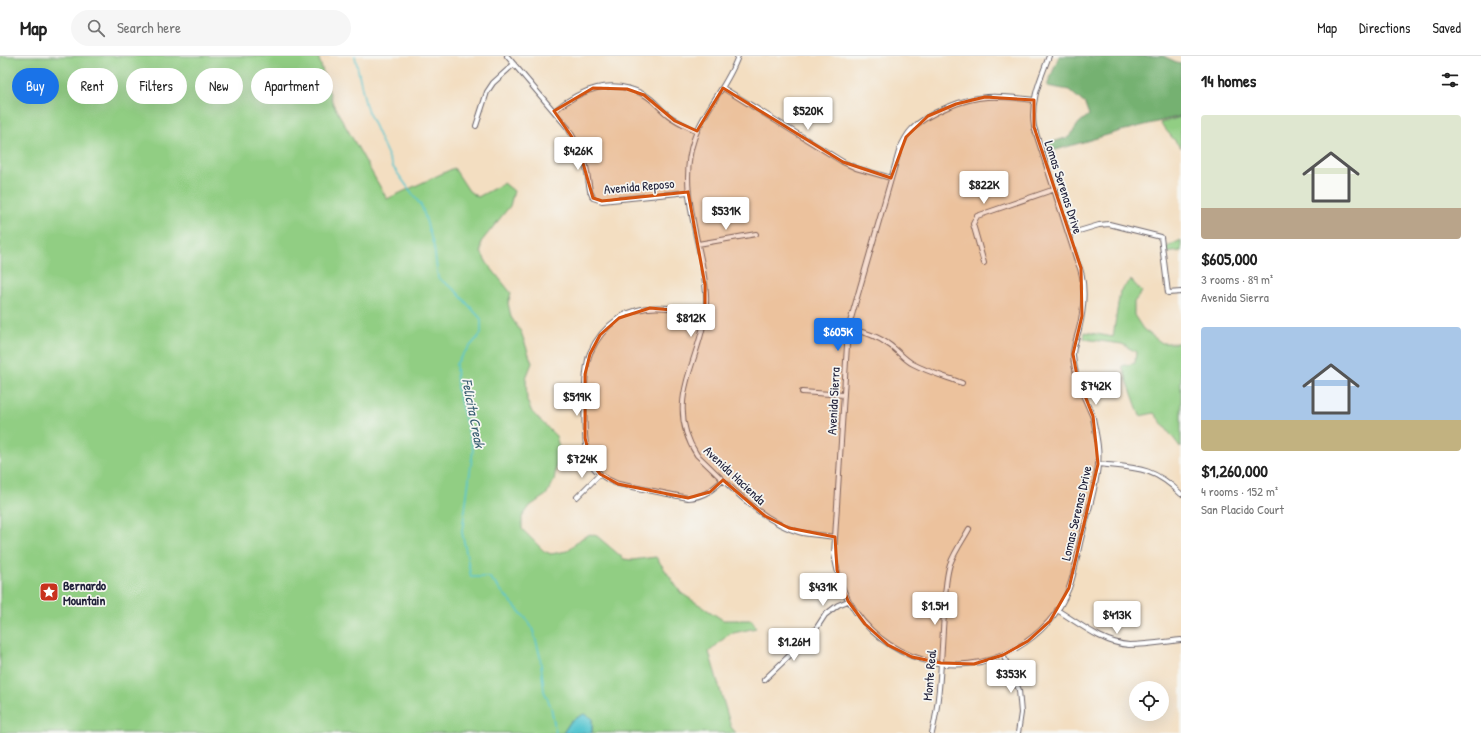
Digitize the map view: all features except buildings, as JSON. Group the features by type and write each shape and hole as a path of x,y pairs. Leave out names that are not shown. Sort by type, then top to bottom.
{"street":[{"name":"Avenida Reposo","path":"507,56 568,128 578,146 586,166 590,191 593,198 602,201 688,192"},
{"name":"Avenida Hacienda","path":"738,56 734,68 704,117 694,139 688,168 688,192 705,285 706,303 703,327 684,392 682,407 684,427 697,455 723,480 765,516 800,532 836,536"},
{"name":"Lomas Serenas Drive","path":"941,663 957,665 974,664 1003,655 1028,641 1050,621 1069,588 1098,464 1098,447 1093,416 1077,376 1073,354 1082,316 1083,292 1081,268 1034,127 1032,114 1034,100 1049,56"},
{"path":"476,126 487,92 493,83 514,64"},
{"path":"554,111 562,104 593,88 610,86 627,89 644,95 676,121 698,131"},
{"path":"723,88 843,162 856,168 891,178"},
{"name":"Avenida Sierra","path":"941,663 912,657 888,645 865,624 848,601 837,570 834,554 848,329 900,148 906,137 916,125 928,116 956,104 985,97 1007,96 1034,100"},
{"path":"984,262 973,224 977,216 1055,189"},
{"path":"1070,234 1099,225 1108,224 1161,238 1168,293 1181,292"},
{"path":"698,244 756,234"},
{"path":"705,312 650,308 632,312 620,318 600,335 590,354 585,374 586,450 591,462 600,474 618,484 688,498 698,497 710,492 723,480"},
{"path":"848,329 877,336 892,346 901,356 913,364 962,383"},
{"path":"802,392 844,395"},
{"path":"1098,464 1140,468 1164,479 1181,494"},
{"path":"576,497 600,474"},
{"name":"Monte Real","path":"932,733 941,663 946,583 954,555 969,529"},
{"path":"764,680 814,632 825,615 838,605 848,601"},
{"path":"1057,610 1101,637 1114,642 1127,645 1138,645 1181,640"},
{"path":"1003,655 1019,690 1022,713 1018,733"}],"highlighted area":[{"path":"593,88 627,89 644,95 675,121 697,131 723,88 843,162 891,178 906,137 928,116 956,104 985,97 1034,100 1034,127 1081,268 1082,316 1073,354 1077,376 1093,416 1098,464 1069,588 1050,621 1028,641 1003,655 974,664 941,663 912,657 888,645 865,624 848,601 837,570 835,537 789,528 765,516 723,480 710,492 688,498 618,484 600,474 591,462 585,438 585,374 590,354 600,335 619,318 650,308 705,313 705,285 688,192 602,201 593,198 578,146 554,111"}],"green space":[{"path":"0,56 318,56 322,68 251,68 251,104 333,104 387,199 454,168 469,191 478,197 504,183 514,191 510,206 481,242 481,252 487,263 511,293 508,303 511,317 521,332 532,363 526,378 527,401 532,412 556,436 559,447 554,481 546,495 530,506 522,517 522,529 544,551 551,554 567,551 582,538 590,534 597,536 624,559 632,560 656,557 681,593 723,620 752,620 756,628 729,634 709,652 731,727 736,733 592,733 592,718 571,721 563,733 0,733"},
{"path":"1059,56 1163,56 1181,64 1181,116 1121,131 1049,152 1046,144 1069,137 1079,123 1089,115 1085,104 1069,90 1047,86"},
{"path":"1181,117 1181,148 1160,123"},
{"path":"1181,240 1181,251 1165,253 1165,248"},
{"path":"1131,280 1142,292 1134,302 1134,315 1143,329 1162,343 1181,343 1181,448 1154,413 1140,416 1122,366 1135,363 1136,352 1122,344 1084,339 1085,332 1113,337 1120,291"}],"water":[{"path":"584,714 592,718 592,733 563,733 571,721"}],"waterway":[{"name":"Felicita Creak","path":"355,56 366,107 393,167 422,207 434,247 438,278 455,290 481,319 481,334 456,364 457,388 473,450 462,532 471,577 489,577 528,621 532,628 540,656 544,691 551,707 556,733"}],"place":[{"name":"Bernardo Mountain","path":"49,592"}]}
